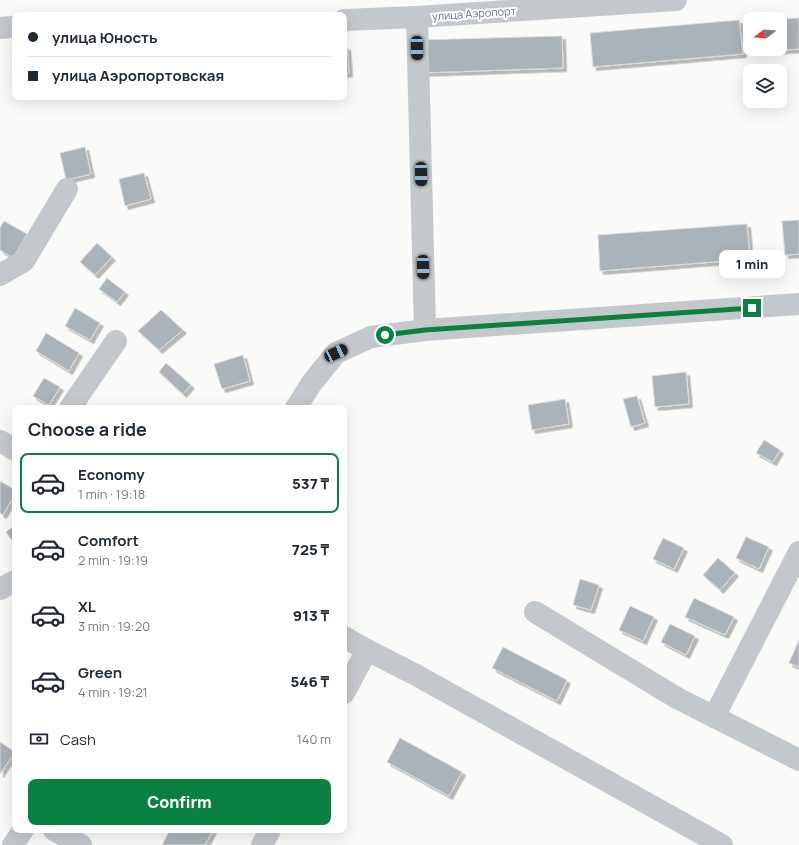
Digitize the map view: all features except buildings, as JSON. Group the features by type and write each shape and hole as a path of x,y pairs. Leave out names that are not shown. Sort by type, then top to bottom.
{"street":[{"name":"улица Аэропорт","path":"347,20 417,17 676,0"},
{"path":"417,17 425,330"},
{"path":"0,28 12,27"},
{"path":"0,275 24,261 67,189"},
{"path":"298,405 311,384 336,353 371,336 425,330 799,304"},
{"path":"72,405 116,341"},
{"path":"0,441 12,448"},
{"path":"714,717 799,552"},
{"path":"0,589 12,583"},
{"path":"535,612 677,698 799,760"},
{"path":"347,639 416,675 722,845"},
{"path":"347,687 367,650"},
{"path":"13,845 21,833"},
{"path":"59,833 81,845"},
{"path":"262,845 268,833"}],"route":[{"path":"385,335 425,330 752,308"}]}
